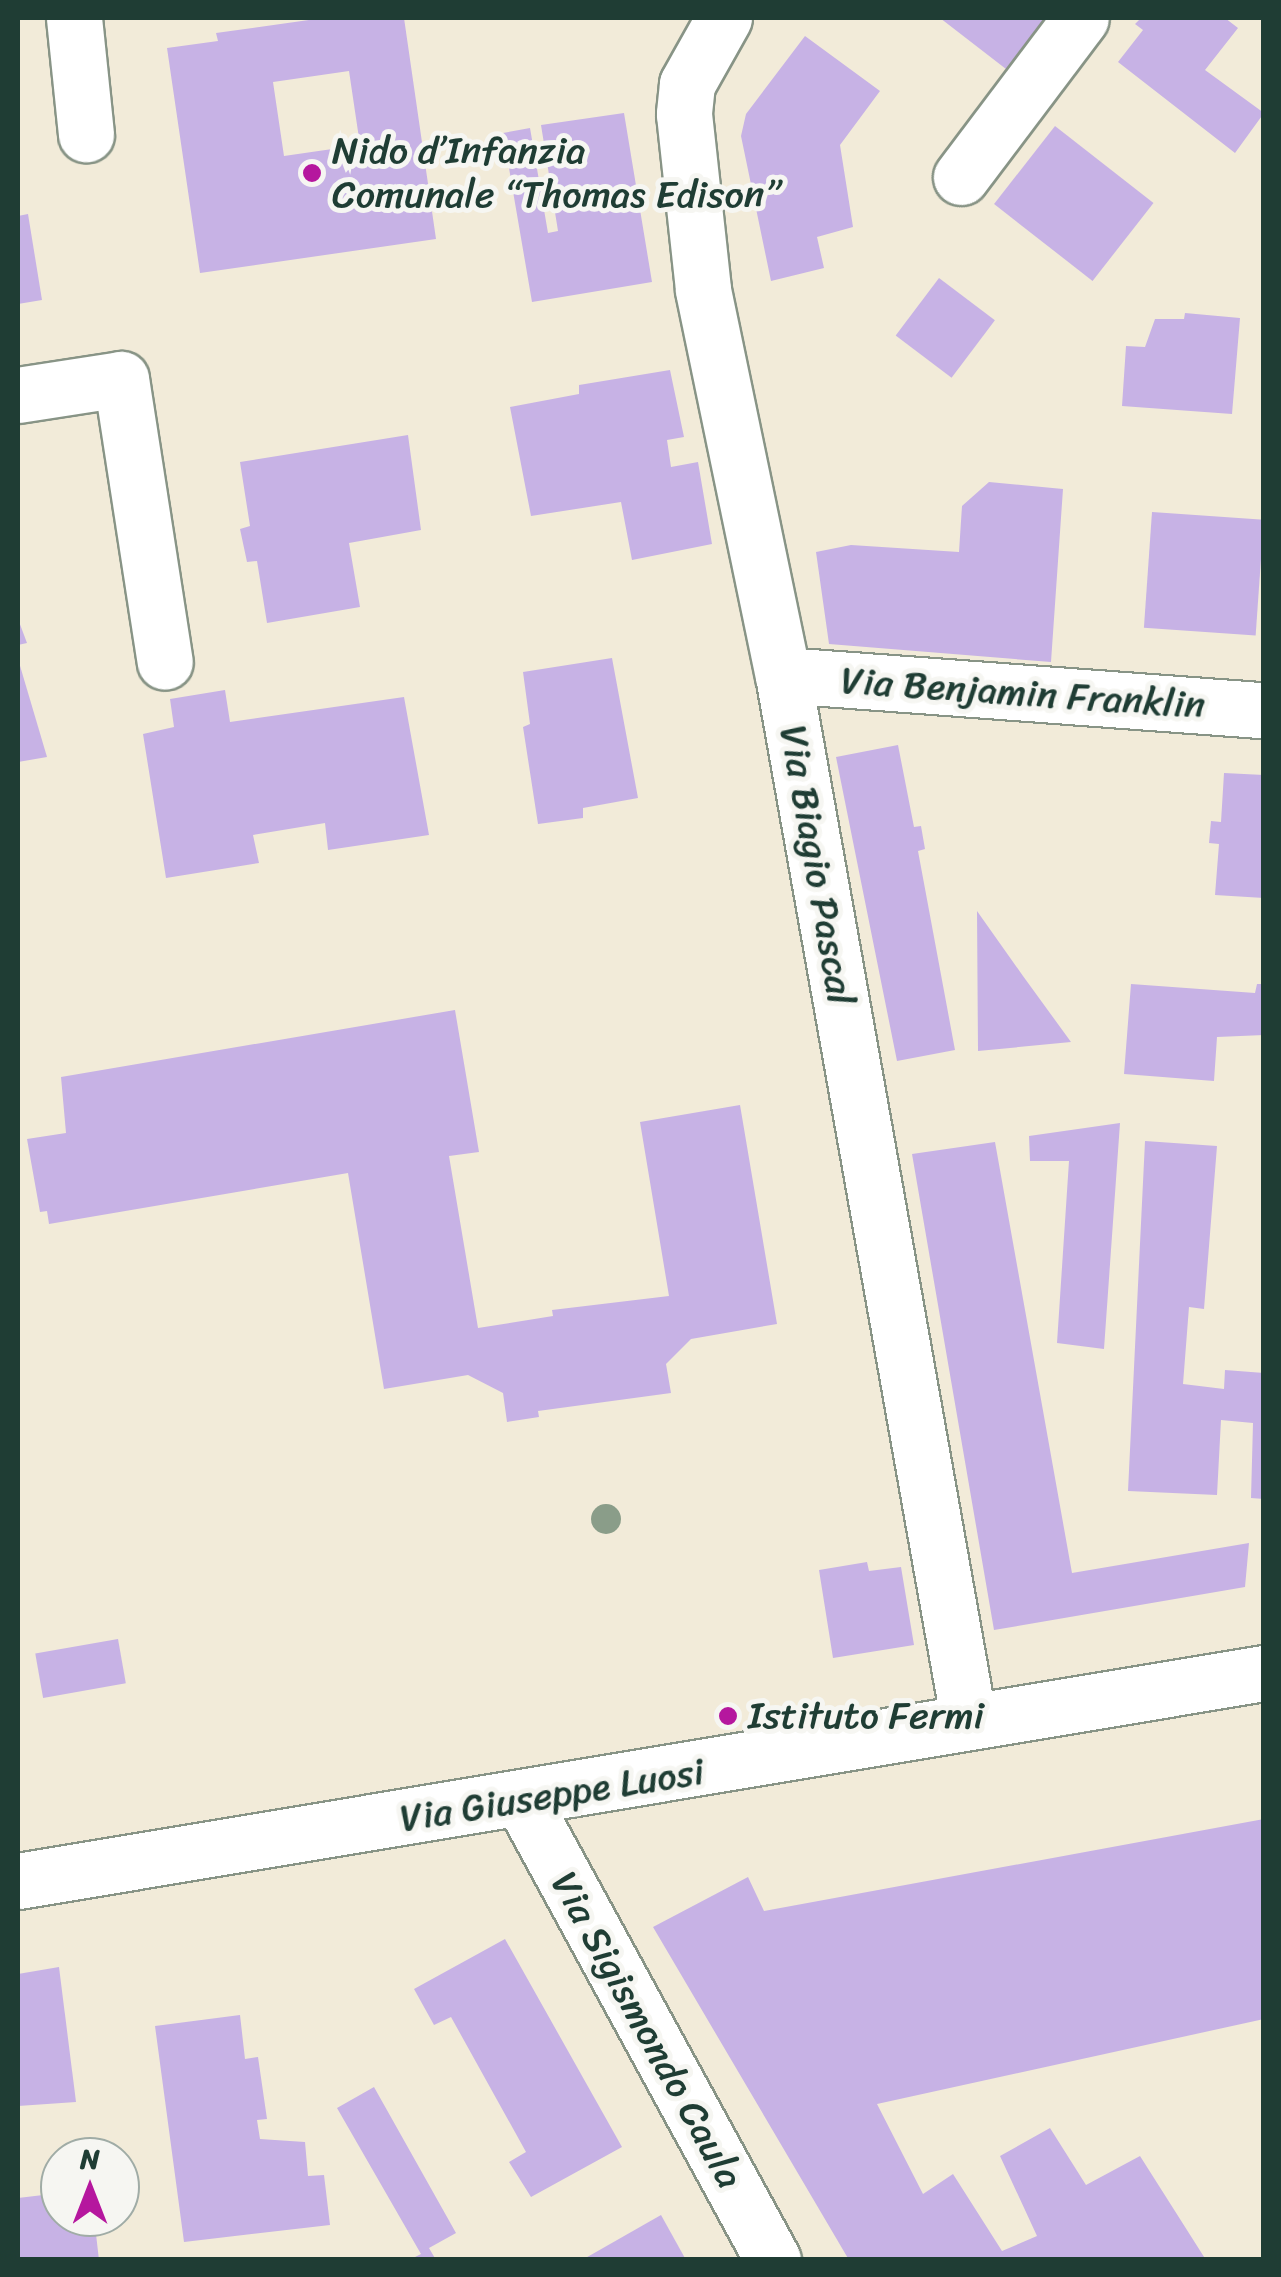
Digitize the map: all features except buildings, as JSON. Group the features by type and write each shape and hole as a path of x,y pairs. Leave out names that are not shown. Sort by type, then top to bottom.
{"street":[{"path":"74,18 86,134"},
{"name":"Via Biagio Pascal","path":"724,18 687,84 684,145 703,290 783,675 969,1722"},
{"path":"961,177 1081,18"},
{"path":"18,395 121,380 165,662"},
{"name":"Via Benjamin Franklin","path":"783,675 1264,710"},
{"name":"Via Giuseppe Luosi","path":"18,1881 522,1800 1264,1673"},
{"name":"Via Sigismondo Caula","path":"522,1800 773,2260"}],"place":[{"name":"Nido d’Infanzia Comunale “Thomas Edison”","path":"312,173"},
{"name":"Istituto Fermi","path":"728,1716"}]}
